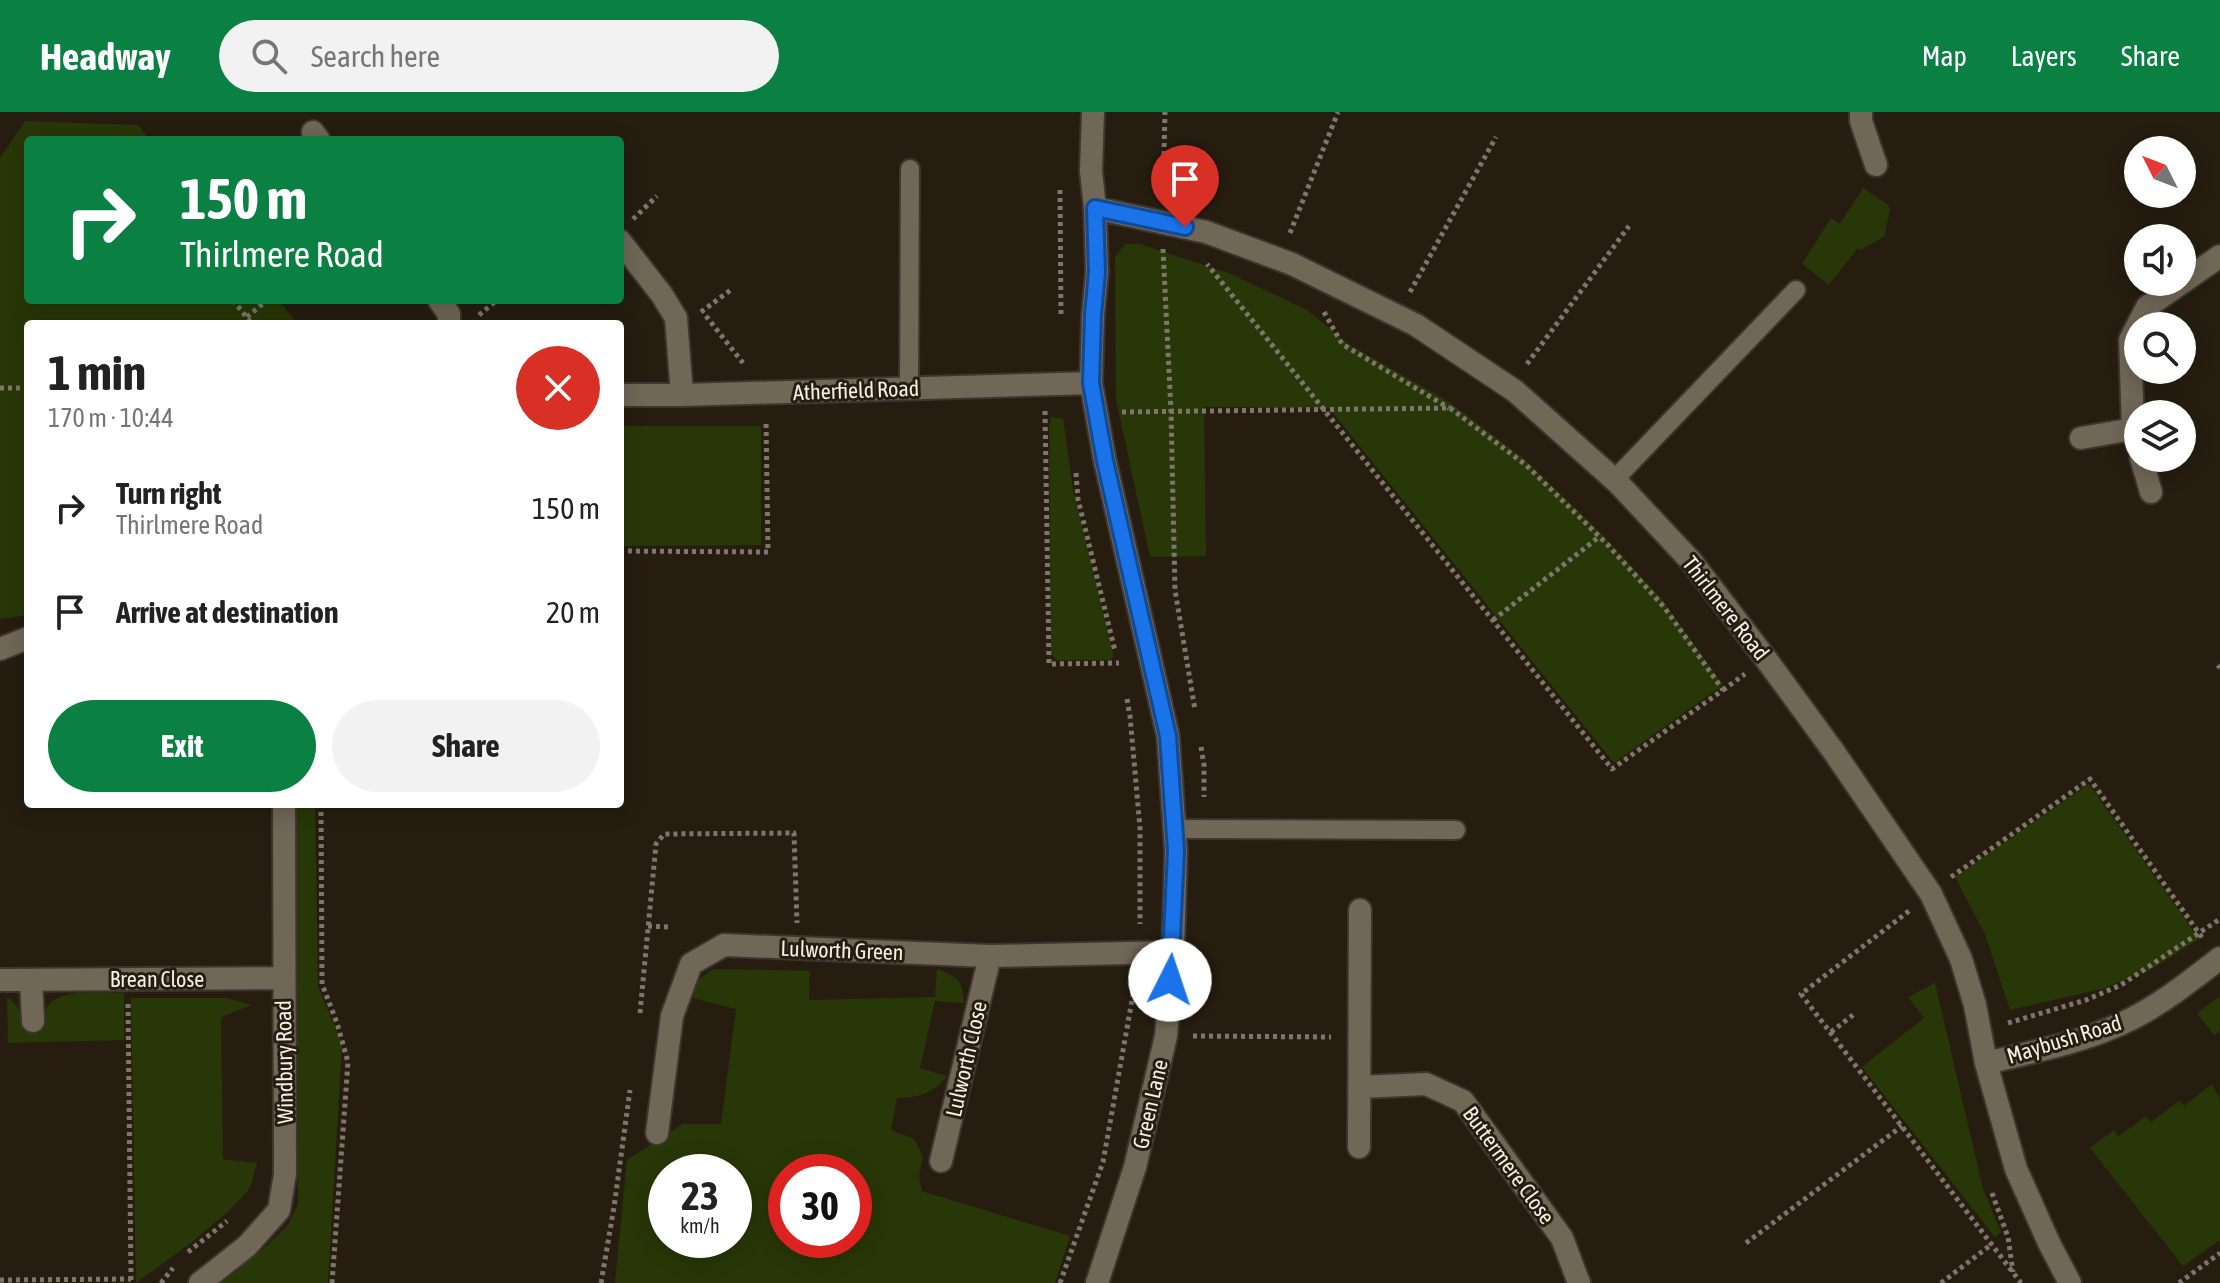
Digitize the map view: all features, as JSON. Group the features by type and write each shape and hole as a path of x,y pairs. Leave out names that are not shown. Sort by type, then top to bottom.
{"street":[{"name":"Green Lane","path":"1093,112 1091,171 1097,272 1091,383 1105,461 1168,736 1176,851 1173,952 1166,1036 1135,1167 1097,1283"},
{"path":"1861,112 1861,121 1876,165"},
{"name":"Thirlmere Road","path":"1095,208 1206,232 1273,257 1397,314 1509,387 1614,480 1691,561 1834,752 1931,894 1961,959 2016,1169 2070,1283"},
{"path":"625,231 676,318 682,395"},
{"path":"2134,400 2130,340 2147,307 2220,256"},
{"name":"Atherfield Road","path":"624,395 1091,383"},
{"path":"2081,438 2124,438"},
{"path":"2145,472 2151,492"},
{"path":"0,649 24,640"},
{"name":"Windbury Road","path":"200,1283 247,1246 279,1210 285,1174 284,808"},
{"path":"1359,1147 1360,910"},
{"name":"Lulworth Green","path":"657,1133 672,1016 691,964 724,945 990,956 1173,952"},
{"name":"Lulworth Close","path":"941,1161 990,956"},
{"name":"Maybush Road","path":"1986,1063 2059,1046 2123,1023 2173,995 2219,959"},
{"name":"Brean Close","path":"0,980 283,978"},
{"path":"31,980 33,1021"},
{"name":"Buttermere Close","path":"1360,1087 1426,1084 1463,1101 1562,1238 1579,1283"}],"lane":[{"path":"909,388 910,169"},
{"path":"1614,480 1796,290"},
{"path":"1174,829 1456,830"}],"path":[{"path":"1163,222 1165,112"},
{"path":"1273,257 1290,233 1338,112"},
{"path":"1397,314 1496,137"},
{"path":"625,231 657,196"},
{"path":"1509,387 1629,226"},
{"path":"1176,250 1163,245 1175,590 1197,721"},
{"path":"1216,264 1203,259 1612,769 1723,690 1664,607 1526,465 1450,408 1342,344 1321,306"},
{"path":"236,304 249,320"},
{"path":"247,317 262,304"},
{"path":"479,315 492,304"},
{"path":"1045,384 1049,664 1119,663"},
{"path":"0,388 24,388"},
{"path":"1031,411 1069,416 1096,413 1450,408"},
{"path":"624,551 768,552 766,416"},
{"path":"1075,471 1078,499 1122,676"},
{"path":"1493,620 1599,537"},
{"path":"1060,1283 1103,1162 1135,992 1141,906 1140,828 1130,716 1124,689"},
{"path":"1199,736 1204,765 1205,830"},
{"path":"1931,894 2090,779 2219,959"},
{"path":"321,808 322,984 348,1062 332,1283"},
{"path":"1904,899 1917,922"},
{"path":"1911,909 1801,994 2021,1283"},
{"path":"1979,1028 2018,1021 2086,1000 2121,985 2220,919"},
{"path":"648,926 669,927"},
{"path":"0,1280 131,1281 128,979"},
{"path":"1831,1032 1853,1015"},
{"path":"1166,1036 1360,1037"},
{"path":"1746,1243 1902,1126"},
{"path":"1989,1185 2008,1237 2014,1273"},
{"path":"185,1255 232,1216"},
{"path":"1941,1283 1992,1244"},
{"path":"2179,1283 2220,1253"},
{"path":"161,1283 176,1265"}],"green space":[{"path":"25,121 138,125 147,136 24,136 24,304 281,304 295,320 24,320 24,616 0,619 0,158"},
{"path":"1863,188 1888,205 1890,210 1884,237 1857,249 1829,285 1802,264 1831,218 1840,224"},
{"path":"1125,244 1140,244 1231,274 1307,310 1350,345 1448,401 1522,457 1599,531 1661,598 1723,685 1614,763 1329,408 1204,407 1206,556 1150,557 1116,399 1115,257"},
{"path":"1051,417 1063,419 1073,490 1113,653 1109,660 1056,660 1051,653"},
{"path":"624,426 761,426 761,545 624,546"},
{"path":"2089,784 2199,939 2152,969 2105,988 2010,1010 1985,934 1955,877"},
{"path":"297,808 315,808 318,986 342,1044 328,1283 217,1283 263,1249 288,1225 298,1204"},
{"path":"713,969 810,971 809,1000 935,997 937,969 955,977 961,985 964,1003 935,1001 920,1068 947,1076 925,1093 897,1098 891,1130 914,1139 923,1156 919,1176 922,1191 1070,1236 1055,1283 615,1283 627,1160 682,1124 721,1124 736,1009 693,998 697,981"},
{"path":"1935,983 1983,1189 2001,1232 1995,1237 1862,1067 1924,1018 1908,997"},
{"path":"81,993 124,993 124,1040 8,1043 7,997 21,1013 28,1032 40,1033 46,1009 60,997"},
{"path":"2220,996 2220,1031 2214,1035 2197,1013"},
{"path":"131,998 226,998 252,1005 221,1017 223,1159 257,1163 250,1188 230,1210 136,1283"},
{"path":"2212,1084 2220,1099 2220,1240 2183,1266 2090,1148 2114,1130 2118,1137 2146,1116 2151,1122 2179,1101 2184,1106"}],"route":[{"path":"1170,980 1176,851 1168,736 1105,461 1091,383 1097,272 1095,208 1185,227"}]}
